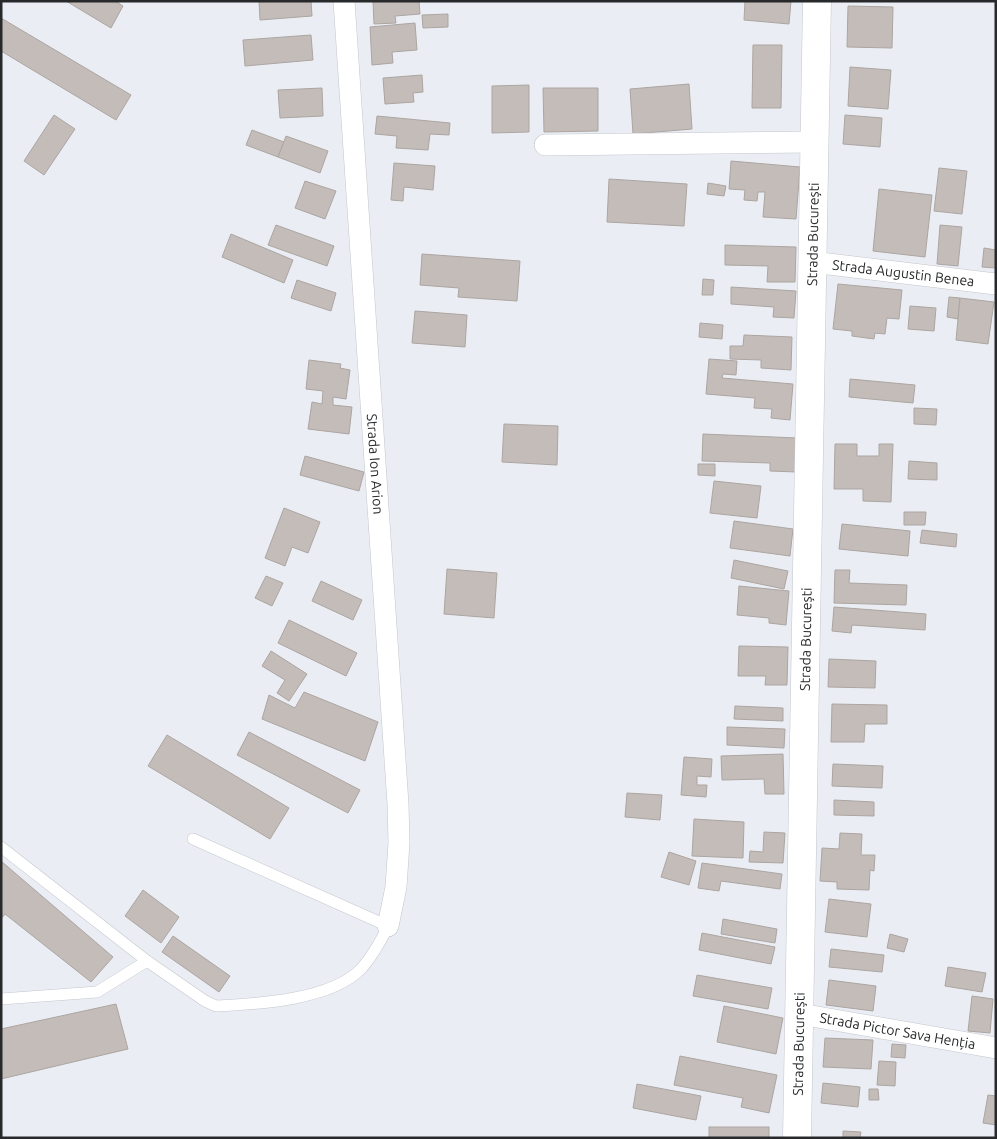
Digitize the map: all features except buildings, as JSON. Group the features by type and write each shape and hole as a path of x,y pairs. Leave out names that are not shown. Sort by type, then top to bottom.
{"main road":[{"name":"Strada București","path":"797,1138 817,1"}],"street":[{"name":"Strada Ion Arion","path":"344,1 398,804 399,843 396,887 388,926"},
{"path":"545,145 814,142"},
{"name":"Strada Augustin Benea","path":"812,262 996,284"},
{"name":"Strada Pictor Sava Henția","path":"800,1014 996,1048"}],"lane":[{"path":"1,847 147,962 205,1001 216,1006 296,998 343,983 361,969 378,947 388,926 193,839"},
{"path":"1,999 97,992 147,962"}]}
